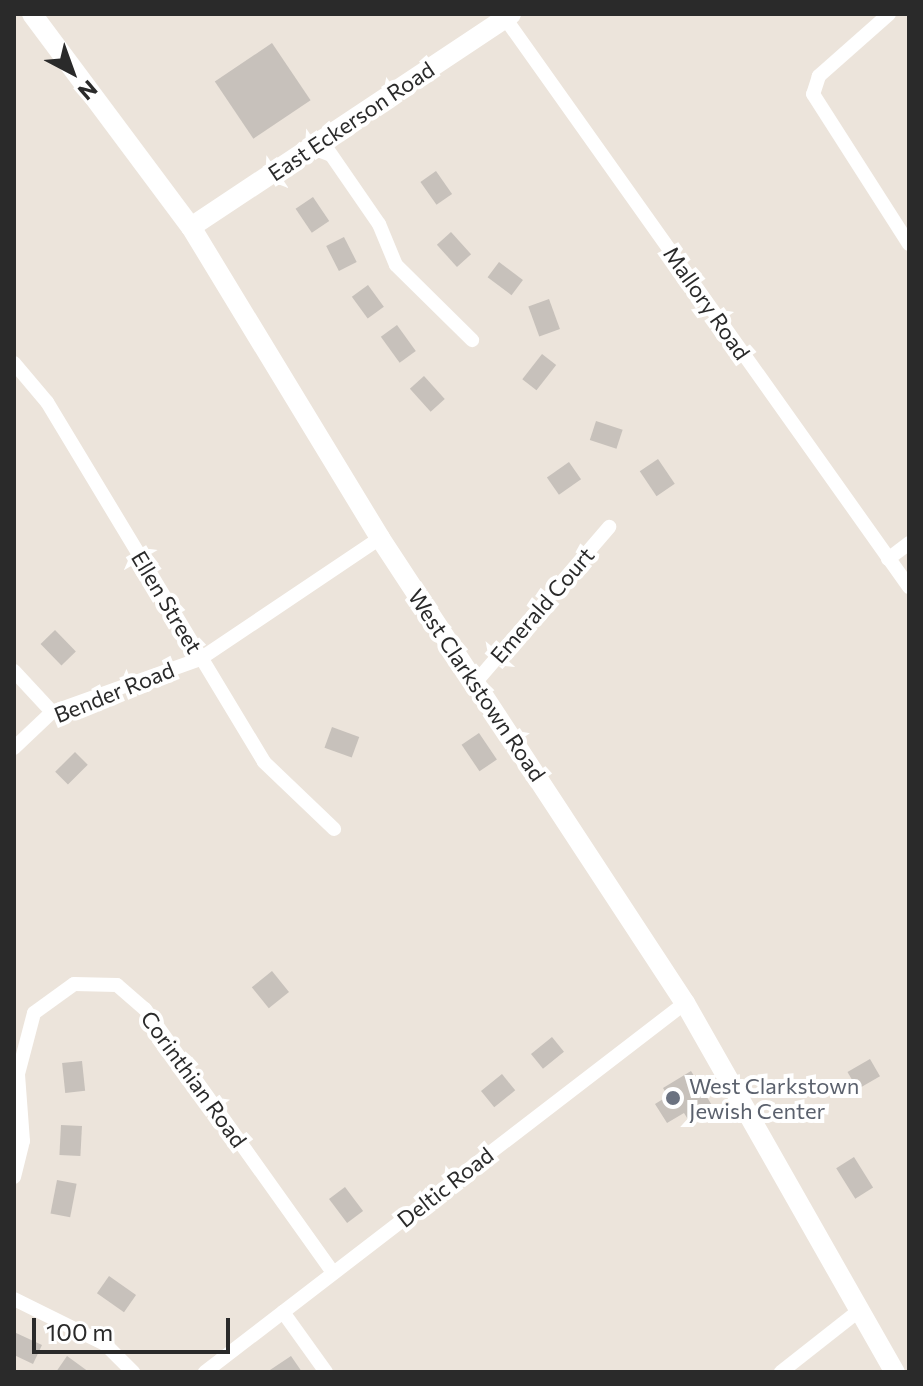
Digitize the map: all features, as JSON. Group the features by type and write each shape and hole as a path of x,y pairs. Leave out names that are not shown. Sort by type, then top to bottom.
{"street":[{"name":"West Clarkstown Road","path":"32,14 191,227 380,538 685,1003 856,1313 895,1372"},
{"path":"889,14 819,76 813,94 909,244"},
{"name":"East Eckerson Road","path":"191,227 508,16"},
{"name":"Mallory Road","path":"508,16 909,587"},
{"path":"321,140 379,224 396,265 472,340"},
{"name":"Ellen Street","path":"14,363 47,402 264,762 334,829"},
{"name":"Emerald Court","path":"475,683 609,527"},
{"name":"Bender Road","path":"14,748 52,712 200,659 380,538"},
{"path":"888,559 909,543"},
{"path":"14,671 52,712"},
{"name":"Corinthian Road","path":"14,1177 23,1141 18,1074 34,1013 74,984 117,985 145,1009 333,1273"},
{"name":"Deltic Road","path":"205,1372 685,1003"},
{"path":"14,1299 105,1344 133,1372"},
{"path":"283,1312 326,1372"},
{"path":"781,1372 856,1313"}],"building":[{"path":"272,43 311,100 253,139 215,82"},
{"path":"436,171 452,194 436,205 420,182"},
{"path":"313,197 329,221 312,233 296,209"},
{"path":"451,232 471,254 457,267 437,245"},
{"path":"344,237 357,262 339,271 326,246"},
{"path":"499,262 523,280 512,295 488,277"},
{"path":"368,285 384,307 368,319 352,297"},
{"path":"549,299 560,329 539,337 528,307"},
{"path":"397,325 416,351 400,363 381,337"},
{"path":"542,354 556,365 536,390 522,379"},
{"path":"424,376 445,399 431,412 410,389"},
{"path":"596,421 623,430 616,449 590,440"},
{"path":"658,459 675,484 657,496 640,471"},
{"path":"569,462 581,479 559,495 547,477"},
{"path":"55,630 76,652 61,665 41,644"},
{"path":"332,727 359,737 352,758 324,748"},
{"path":"479,733 497,760 479,771 462,745"},
{"path":"75,752 88,765 68,785 55,772"},
{"path":"272,971 289,992 269,1008 252,987"},
{"path":"552,1037 564,1052 543,1069 531,1054"},
{"path":"870,1059 880,1076 857,1089 847,1072"},
{"path":"82,1061 85,1091 65,1093 62,1063"},
{"path":"691,1071 713,1107 689,1121 684,1113 667,1123 655,1104 668,1096 663,1088"},
{"path":"502,1074 515,1090 494,1107 481,1091"},
{"path":"61,1125 82,1126 80,1156 59,1155"},
{"path":"854,1157 873,1188 855,1199 836,1168"},
{"path":"57,1180 77,1184 70,1217 51,1213"},
{"path":"345,1187 363,1211 347,1223 329,1199"},
{"path":"109,1276 136,1295 124,1312 97,1293"},
{"path":"14,1332 42,1345 33,1364 14,1355"},
{"path":"67,1356 89,1372 56,1372"},
{"path":"291,1356 302,1372 267,1372"}],"place":[{"name":"West Clarkstown Jewish Center","path":"673,1098"}]}
